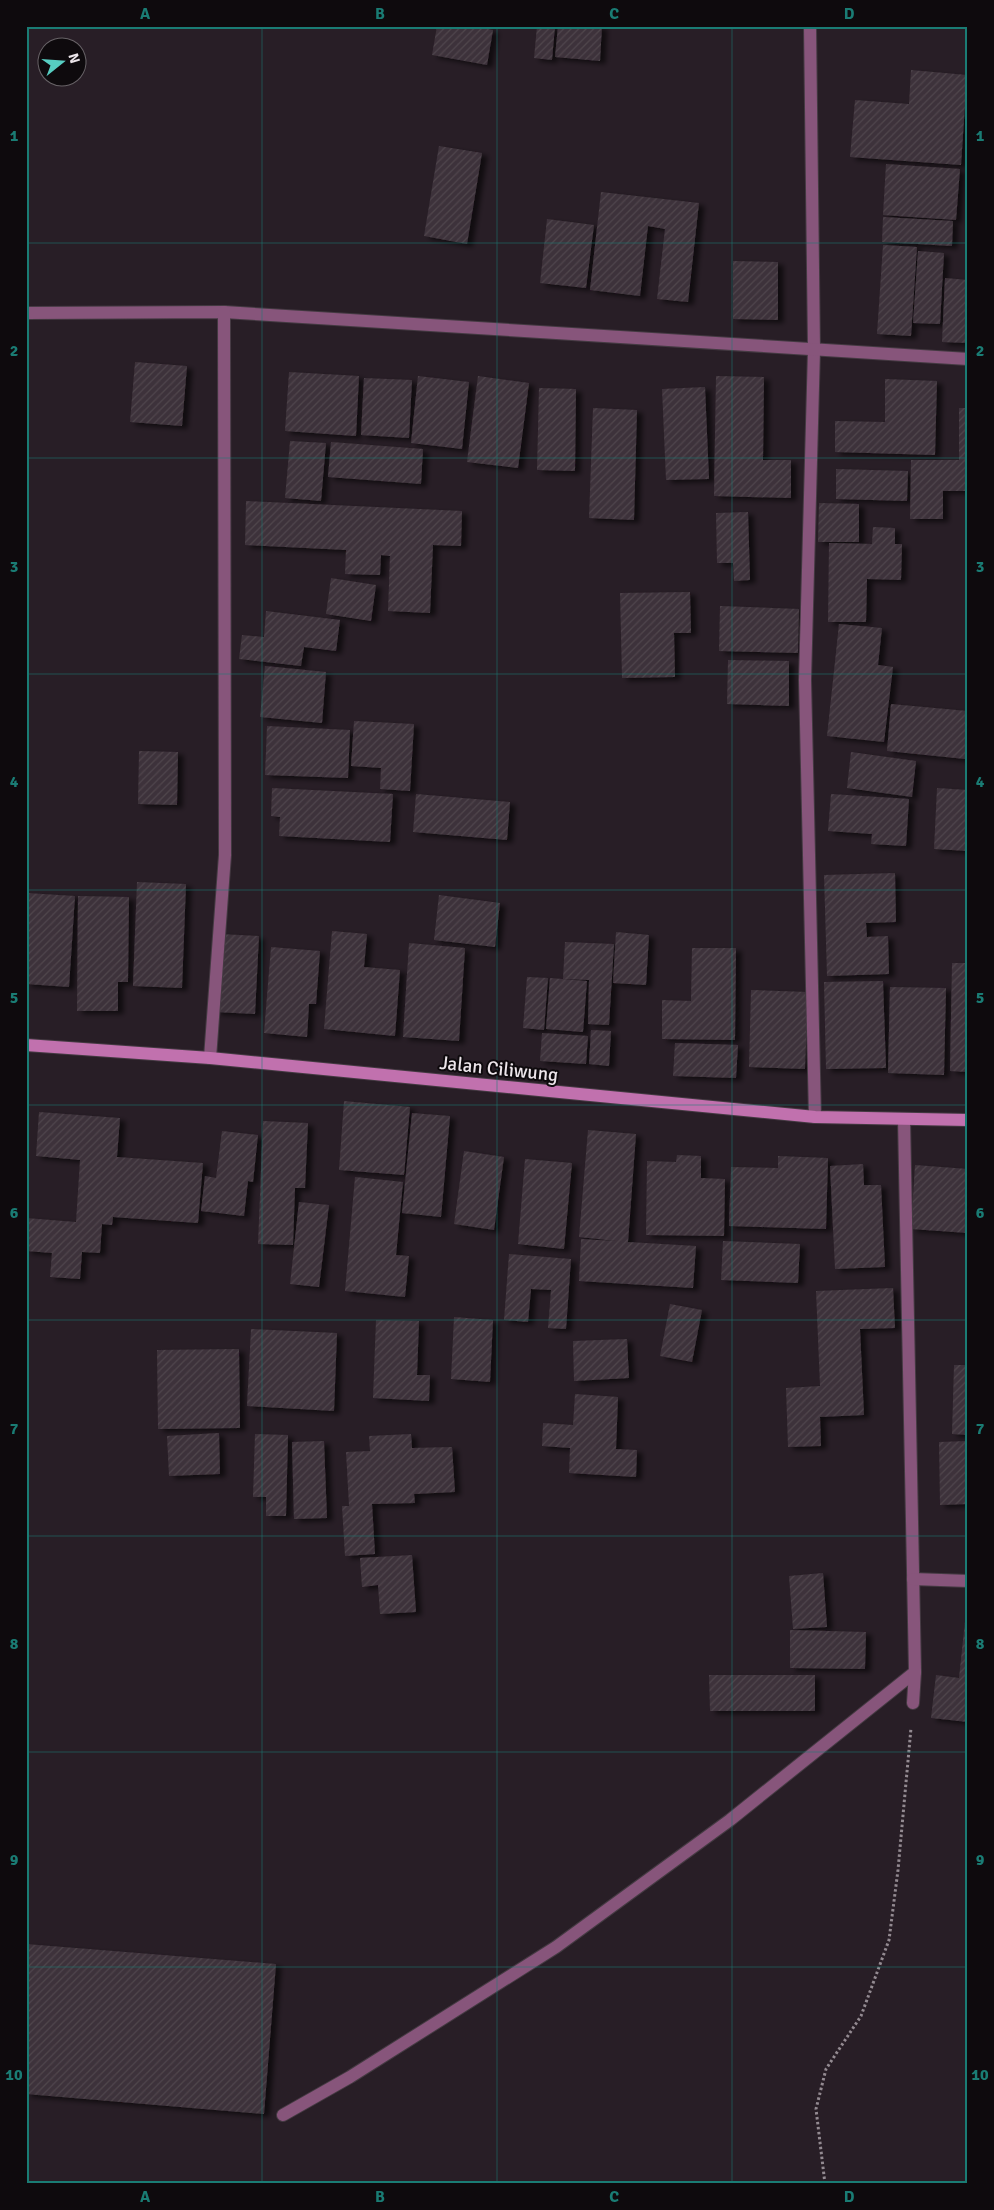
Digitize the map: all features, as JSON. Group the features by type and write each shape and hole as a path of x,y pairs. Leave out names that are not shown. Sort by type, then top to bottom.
{"main road":[{"name":"Jalan Ciliwung","path":"26,1045 210,1058 815,1117 968,1120"}],"street":[{"path":"810,26 814,350 805,680 815,1117"},
{"path":"210,1058 225,855 224,312"},
{"path":"26,313 224,312 968,359"},
{"path":"904,1119 916,1672 913,1703"},
{"path":"914,1579 968,1581"},
{"path":"283,2115 350,2077 556,1947 730,1820 916,1672"}],"path":[{"path":"825,2184 816,2109 826,2069 861,2016 889,1940 898,1870 913,1703"}],"building":[{"path":"437,26 472,26 493,30 487,65 432,55"},
{"path":"537,26 555,26 552,60 534,58"},
{"path":"558,26 602,26 600,61 555,57"},
{"path":"911,70 967,75 961,165 850,157 855,100 909,104"},
{"path":"439,146 482,153 467,244 424,236"},
{"path":"886,164 960,169 956,220 883,215"},
{"path":"601,192 699,203 688,302 657,299 665,229 648,226 640,296 590,290"},
{"path":"883,217 953,221 952,246 882,242"},
{"path":"547,219 594,225 586,288 540,283"},
{"path":"883,245 917,247 911,336 877,334"},
{"path":"918,251 944,253 940,324 913,323"},
{"path":"733,261 778,262 778,320 733,319"},
{"path":"945,278 968,280 968,343 942,342"},
{"path":"135,362 187,366 182,426 130,422"},
{"path":"289,372 359,376 356,436 285,431"},
{"path":"418,376 469,382 462,449 411,443"},
{"path":"478,376 529,383 518,468 467,462"},
{"path":"716,376 764,377 763,460 791,460 791,498 714,496"},
{"path":"364,378 412,380 409,438 361,435"},
{"path":"885,379 937,381 935,455 835,452 835,421 885,422"},
{"path":"705,387 709,479 666,480 662,389"},
{"path":"539,388 576,389 575,471 537,470"},
{"path":"593,408 637,410 634,520 589,518"},
{"path":"959,408 968,408 968,491 943,491 943,519 910,519 911,460 959,460"},
{"path":"290,441 326,443 321,501 285,498"},
{"path":"331,442 423,449 421,484 328,477"},
{"path":"836,469 908,471 907,501 836,499"},
{"path":"246,501 462,511 461,546 433,545 430,613 388,611 390,556 381,555 380,575 345,574 346,550 245,545"},
{"path":"819,503 859,504 859,542 818,542"},
{"path":"748,512 750,580 734,581 733,563 717,563 716,513"},
{"path":"873,527 895,528 895,544 902,544 901,580 867,579 866,622 828,622 829,543 872,544"},
{"path":"331,578 376,585 371,621 326,614"},
{"path":"690,592 691,633 674,633 675,677 622,678 620,593"},
{"path":"720,606 799,609 798,653 719,651"},
{"path":"266,611 340,620 336,651 304,647 301,666 239,659 242,635 264,637"},
{"path":"839,624 882,628 878,665 893,667 884,742 827,736"},
{"path":"728,660 789,661 789,706 727,704"},
{"path":"265,666 326,672 322,723 260,717"},
{"path":"891,704 968,711 965,759 887,751"},
{"path":"354,721 414,724 410,791 380,789 381,768 351,766"},
{"path":"267,726 350,730 348,778 265,775"},
{"path":"139,751 178,752 177,805 138,804"},
{"path":"851,752 916,761 912,797 847,788"},
{"path":"272,788 393,794 390,842 279,836 280,817 271,816"},
{"path":"937,788 968,790 968,851 934,849"},
{"path":"416,794 510,802 507,840 413,832"},
{"path":"831,794 909,799 906,846 871,844 872,834 828,831"},
{"path":"895,873 896,922 866,923 867,937 888,936 889,974 827,976 824,875"},
{"path":"137,882 186,884 182,988 133,986"},
{"path":"27,893 75,896 69,987 26,984"},
{"path":"439,895 500,903 495,947 434,940"},
{"path":"78,896 129,897 128,982 118,982 118,1011 77,1011"},
{"path":"332,931 367,934 364,967 400,970 395,1036 324,1029"},
{"path":"616,932 649,935 646,985 613,983"},
{"path":"220,934 259,936 255,1014 215,1012"},
{"path":"565,942 614,944 609,1025 588,1024 589,980 563,979"},
{"path":"409,943 465,948 459,1041 403,1037"},
{"path":"271,947 320,951 316,1004 309,1004 307,1037 264,1033"},
{"path":"692,948 736,948 735,1040 662,1039 662,1000 691,1001"},
{"path":"952,963 968,963 968,1072 950,1071"},
{"path":"527,977 548,978 544,1030 523,1028"},
{"path":"550,978 587,981 583,1032 546,1029"},
{"path":"883,981 886,1068 826,1069 824,982"},
{"path":"890,987 946,988 944,1075 888,1073"},
{"path":"751,990 808,992 805,1069 749,1067"},
{"path":"591,1030 611,1031 609,1066 589,1064"},
{"path":"542,1033 588,1036 586,1064 540,1061"},
{"path":"675,1043 738,1045 736,1078 673,1076"},
{"path":"344,1101 410,1107 404,1175 339,1170"},
{"path":"39,1112 120,1118 117,1157 203,1163 198,1223 113,1217 112,1225 102,1224 100,1253 82,1252 80,1279 50,1277 52,1253 26,1251 26,1218 76,1222 80,1160 36,1156"},
{"path":"412,1113 450,1116 441,1217 402,1213"},
{"path":"263,1121 308,1123 305,1188 295,1188 293,1245 258,1244"},
{"path":"588,1130 636,1134 628,1242 696,1246 693,1288 579,1281 581,1239 616,1241 579,1237"},
{"path":"222,1131 258,1135 253,1182 248,1181 244,1216 201,1211 205,1176 216,1178"},
{"path":"464,1151 504,1157 494,1230 454,1224"},
{"path":"677,1155 701,1156 701,1178 725,1179 724,1236 646,1235 647,1161 676,1162"},
{"path":"778,1156 828,1158 826,1229 729,1226 731,1167 778,1168"},
{"path":"525,1159 572,1163 564,1249 518,1244"},
{"path":"863,1164 864,1185 881,1185 885,1267 835,1269 830,1166"},
{"path":"915,1165 968,1169 968,1233 911,1229"},
{"path":"355,1177 403,1182 396,1255 409,1256 405,1297 345,1291"},
{"path":"299,1202 329,1205 319,1287 290,1284"},
{"path":"723,1241 800,1244 798,1283 721,1280"},
{"path":"509,1254 571,1259 566,1329 548,1328 551,1290 531,1289 528,1322 504,1320"},
{"path":"893,1288 895,1328 860,1329 864,1415 820,1417 821,1446 788,1447 786,1388 820,1386 816,1291"},
{"path":"670,1304 702,1310 692,1362 660,1356"},
{"path":"454,1317 493,1320 490,1382 451,1379"},
{"path":"376,1320 419,1321 417,1375 430,1375 429,1401 373,1398"},
{"path":"251,1329 337,1333 334,1411 247,1406"},
{"path":"627,1339 629,1378 574,1381 573,1341"},
{"path":"239,1349 240,1428 158,1429 157,1350"},
{"path":"954,1365 968,1365 968,1435 952,1434"},
{"path":"575,1394 618,1397 616,1449 637,1450 636,1477 569,1473 570,1448 542,1446 543,1423 573,1425"},
{"path":"219,1433 220,1474 169,1476 167,1436"},
{"path":"255,1434 288,1435 286,1516 266,1516 266,1497 253,1497"},
{"path":"411,1434 412,1448 452,1447 455,1492 414,1494 415,1503 372,1504 375,1554 345,1556 342,1506 349,1506 346,1452 370,1451 369,1436"},
{"path":"324,1441 327,1518 294,1519 292,1442"},
{"path":"968,1441 968,1504 940,1505 939,1442"},
{"path":"412,1555 416,1612 380,1614 378,1585 362,1587 360,1558"},
{"path":"823,1573 827,1627 793,1629 789,1576"},
{"path":"966,1612 968,1612 968,1722 931,1718 936,1675 959,1678"},
{"path":"790,1630 866,1632 865,1669 790,1668"},
{"path":"709,1675 815,1675 815,1711 710,1711"},
{"path":"26,1944 276,1964 264,2114 26,2094"}]}
